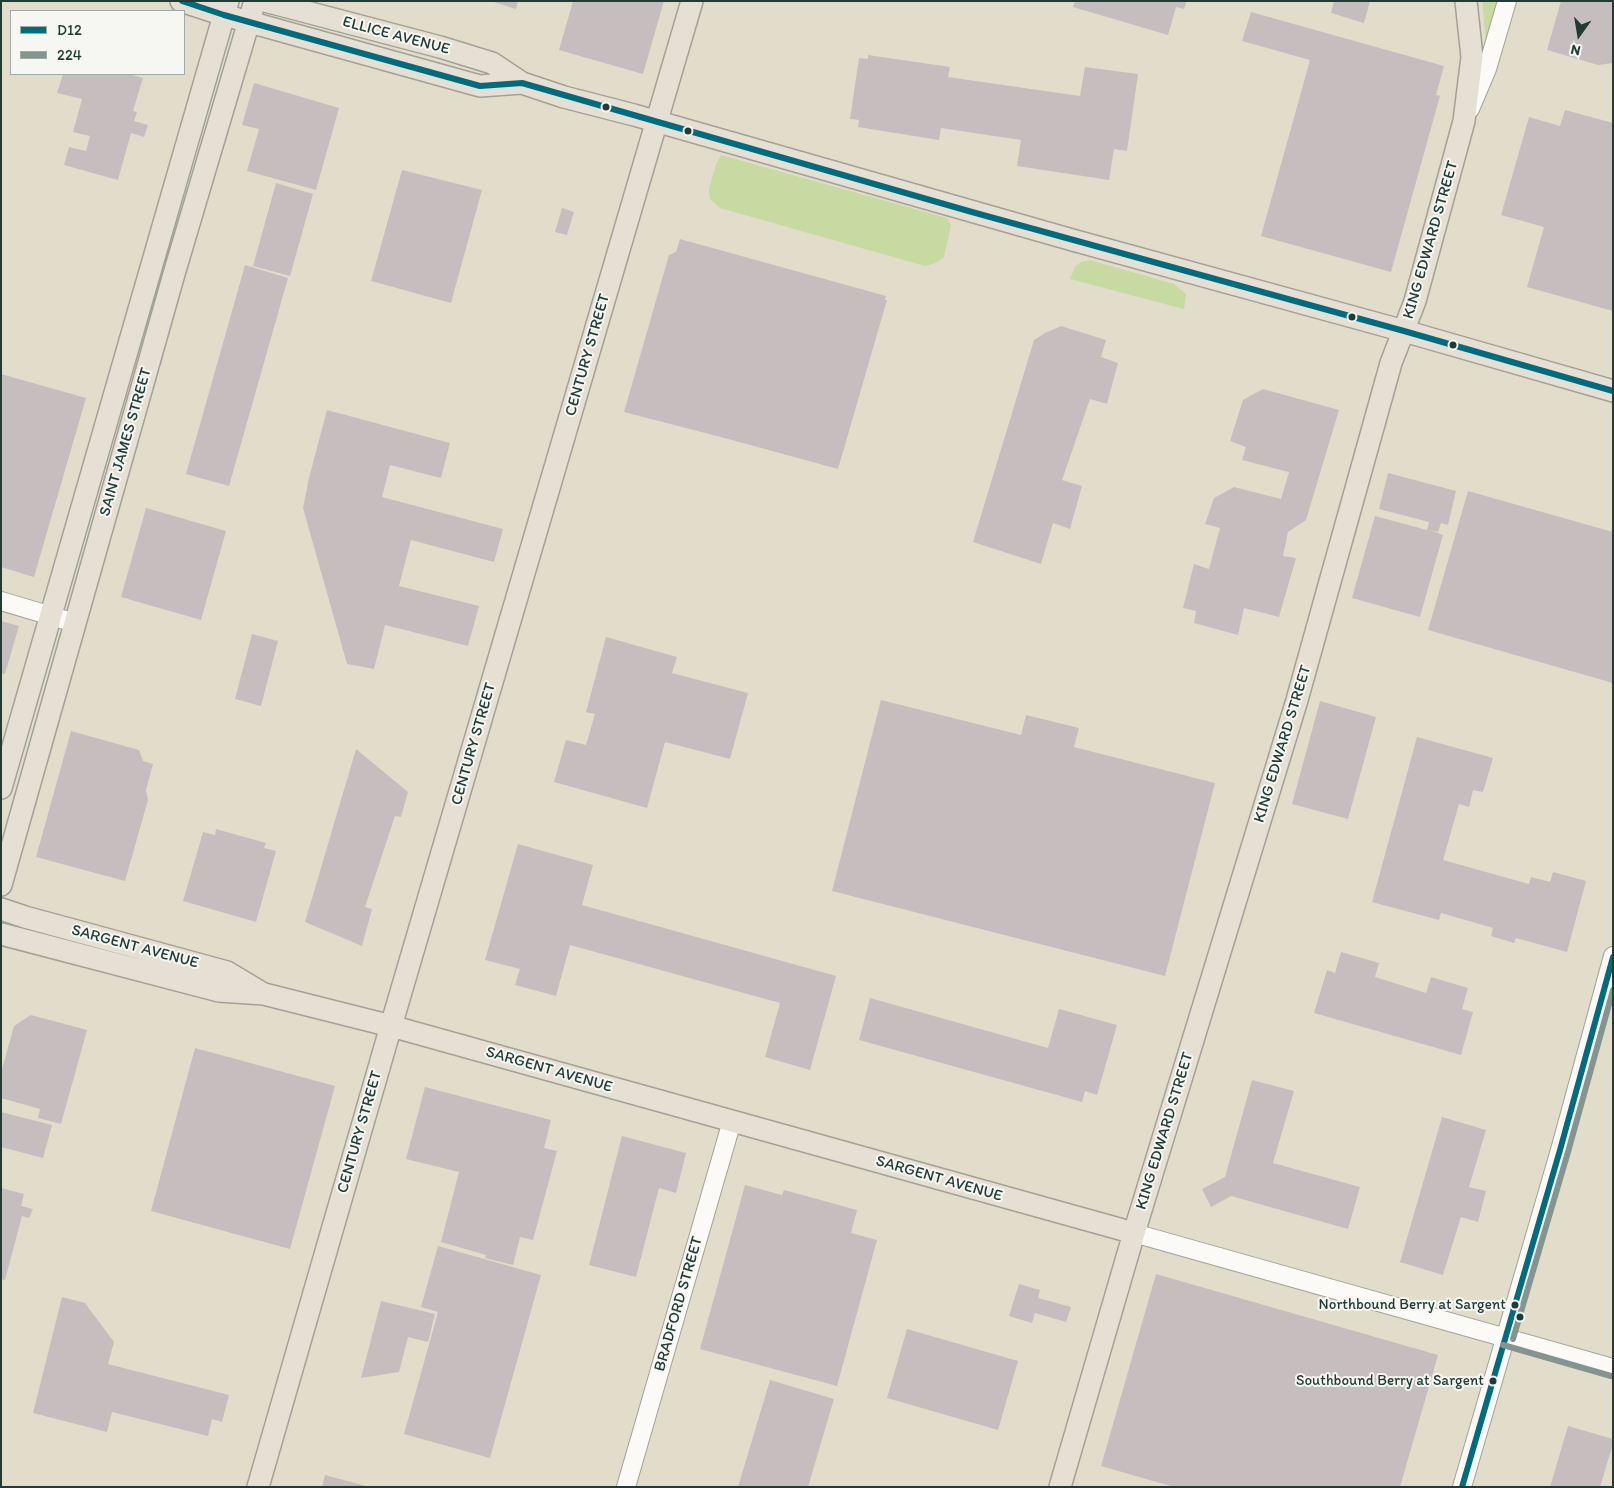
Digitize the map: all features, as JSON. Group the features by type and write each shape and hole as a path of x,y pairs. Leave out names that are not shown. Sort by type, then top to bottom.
{"main road":[{"name":"ELLICE AVENUE","path":"181,1 226,8 250,22 480,86 522,84 1613,391"},
{"name":"SAINT JAMES STREET","path":"1,885 174,274 256,1"},
{"name":"ELLICE AVENUE","path":"265,1 440,47 492,63 522,84"},
{"name":"CENTURY STREET","path":"258,1487 391,1026 692,1"},
{"path":"1464,120 1472,57 1466,1"},
{"name":"SAINT JAMES STREET","path":"1,788 226,8"},
{"name":"KING EDWARD STREET","path":"1060,1487 1134,1233 1297,700 1392,362 1415,301 1464,120"},
{"name":"SARGENT AVENUE","path":"1,909 25,918 227,972 264,994"},
{"name":"SARGENT AVENUE","path":"1,934 219,992 264,994 391,1026 1134,1233"}],"street":[{"name":"KING EDWARD STREET","path":"1464,120 1487,69 1507,1"},
{"path":"1,602 75,623"},
{"path":"1462,1487 1560,1150 1613,956"},
{"name":"BRADFORD STREET","path":"626,1487 732,1121"},
{"name":"SARGENT AVENUE","path":"1134,1233 1613,1368"}],"green space":[{"path":"1482,1 1499,1 1486,45 1483,9"},
{"path":"721,155 947,218 951,225 944,257 936,263 925,266 720,208 710,199 709,189 716,164"},
{"path":"1090,260 1174,284 1186,294 1184,309 1070,279 1075,267 1081,262"}],"building":[{"path":"491,1 518,1 516,9"},
{"path":"573,1 664,1 643,74 559,50"},
{"path":"1075,1 1187,1 1184,9 1176,7 1168,35 1073,7"},
{"path":"1334,1 1370,1 1364,23 1331,13"},
{"path":"1561,1 1613,1 1613,63 1598,65 1547,50"},
{"path":"1251,12 1444,66 1436,95 1440,96 1391,272 1261,236 1310,60 1242,41"},
{"path":"868,55 950,67 948,77 1080,96 1085,67 1138,74 1127,151 1114,149 1109,180 1017,166 1021,140 941,128 939,140 858,127 859,120 850,119 859,58 868,59"},
{"path":"63,75 132,75 143,78 133,111 137,112 134,121 148,125 144,137 131,133 118,180 64,165 69,147 86,151 90,136 73,132 82,99 57,93"},
{"path":"254,83 339,108 316,190 247,171 259,129 242,125"},
{"path":"1565,110 1613,123 1613,311 1527,287 1544,227 1501,215 1529,117 1560,126"},
{"path":"402,170 482,190 451,303 371,281"},
{"path":"276,183 313,194 290,276 253,266"},
{"path":"562,208 574,212 567,235 555,232"},
{"path":"680,239 886,296 885,300 887,300 838,469 624,412 669,255 676,252"},
{"path":"245,265 288,278 229,486 186,474"},
{"path":"1061,326 1106,340 1101,357 1118,363 1107,404 1090,399 1062,480 1082,486 1070,529 1053,523 1041,564 973,542 1034,340"},
{"path":"1,374 86,398 34,577 1,567"},
{"path":"1263,389 1339,410 1306,520 1288,532 1283,556 1296,558 1279,617 1244,608 1238,635 1194,623 1196,611 1183,608 1194,564 1209,569 1220,528 1205,524 1214,498 1234,487 1281,499 1289,472 1242,460 1246,447 1230,441 1243,400"},
{"path":"327,410 450,443 441,478 390,465 382,497 503,529 494,562 411,540 399,586 479,606 468,646 385,625 374,669 347,664 303,508"},
{"path":"1388,473 1456,491 1448,525 1441,523 1438,532 1430,530 1443,535 1420,617 1352,598 1375,516 1427,530 1429,522 1379,509"},
{"path":"1468,491 1613,532 1613,683 1428,630"},
{"path":"146,508 226,531 201,620 121,597"},
{"path":"1,621 19,626 5,674 1,673"},
{"path":"252,634 278,641 261,706 235,699"},
{"path":"606,637 677,657 672,673 748,693 730,759 665,742 647,808 554,782 566,740 586,745 595,714 586,712"},
{"path":"881,700 1021,735 1026,715 1079,728 1074,747 1215,783 1165,976 832,891"},
{"path":"1320,701 1376,717 1348,819 1292,804"},
{"path":"71,731 139,750 143,761 153,764 146,790 148,800 125,881 36,857"},
{"path":"1417,737 1493,758 1483,792 1473,790 1469,807 1459,804 1443,860 1529,884 1531,877 1550,882 1553,872 1586,881 1567,952 1516,938 1514,943 1491,936 1493,928 1441,913 1439,920 1372,902"},
{"path":"356,749 408,792 401,817 395,816 365,907 372,909 362,946 305,922"},
{"path":"216,829 266,843 264,848 276,851 256,922 183,901 203,832 215,835"},
{"path":"518,844 593,865 582,905 836,976 810,1070 765,1057 780,1003 570,945 556,996 515,985 520,969 485,960"},
{"path":"1341,952 1379,963 1375,977 1426,993 1431,977 1468,988 1462,1009 1473,1012 1461,1055 1314,1013 1327,970 1335,973"},
{"path":"870,998 1048,1048 1059,1009 1117,1025 1097,1095 1085,1091 1082,1102 859,1040"},
{"path":"31,1015 87,1030 61,1124 38,1118 40,1109 1,1098 1,1073 14,1026"},
{"path":"195,1048 335,1086 290,1249 151,1211"},
{"path":"1252,1080 1294,1091 1273,1163 1360,1187 1348,1229 1231,1196 1211,1207 1202,1189 1225,1177"},
{"path":"425,1087 551,1120 544,1148 557,1151 533,1240 520,1237 513,1265 485,1258 486,1255 441,1242 459,1172 406,1159"},
{"path":"1,1112 52,1125 43,1158 1,1147"},
{"path":"1442,1117 1486,1130 1469,1187 1486,1191 1478,1222 1461,1217 1443,1275 1400,1262"},
{"path":"622,1136 686,1153 676,1193 659,1188 636,1277 589,1265"},
{"path":"745,1185 782,1195 784,1190 857,1210 851,1233 877,1240 837,1386 700,1349"},
{"path":"1,1188 24,1194 21,1206 33,1209 29,1218 22,1216 5,1280 1,1279"},
{"path":"438,1246 541,1275 490,1458 404,1434 438,1312 421,1307"},
{"path":"1156,1274 1438,1355 1400,1487 1174,1487 1101,1466"},
{"path":"1019,1284 1040,1290 1038,1298 1071,1307 1066,1322 1035,1313 1032,1323 1009,1316"},
{"path":"62,1297 85,1303 114,1342 108,1364 229,1395 222,1422 212,1419 208,1436 112,1412 107,1432 33,1413"},
{"path":"381,1301 435,1314 428,1342 408,1337 399,1372 361,1378"},
{"path":"907,1329 1018,1361 998,1430 887,1398"},
{"path":"770,1380 834,1399 808,1487 738,1487"},
{"path":"1568,1426 1613,1439 1600,1487 1550,1487"},
{"path":"325,1475 366,1486 366,1487 322,1487"}],"transit line":[{"name":"D12","path":"182,1 224,15 480,86 522,83 972,212 1404,331 1613,391"},
{"name":"D12","path":"1462,1487 1560,1150 1613,957"},
{"name":"224","path":"1513,1339 1613,990"},
{"name":"224","path":"1503,1345 1611,1376"}],"place":[{"name":"Northbound Berry at Sargent","path":"1515,1305"},
{"name":"Southbound Berry at Sargent","path":"1493,1381"}]}
